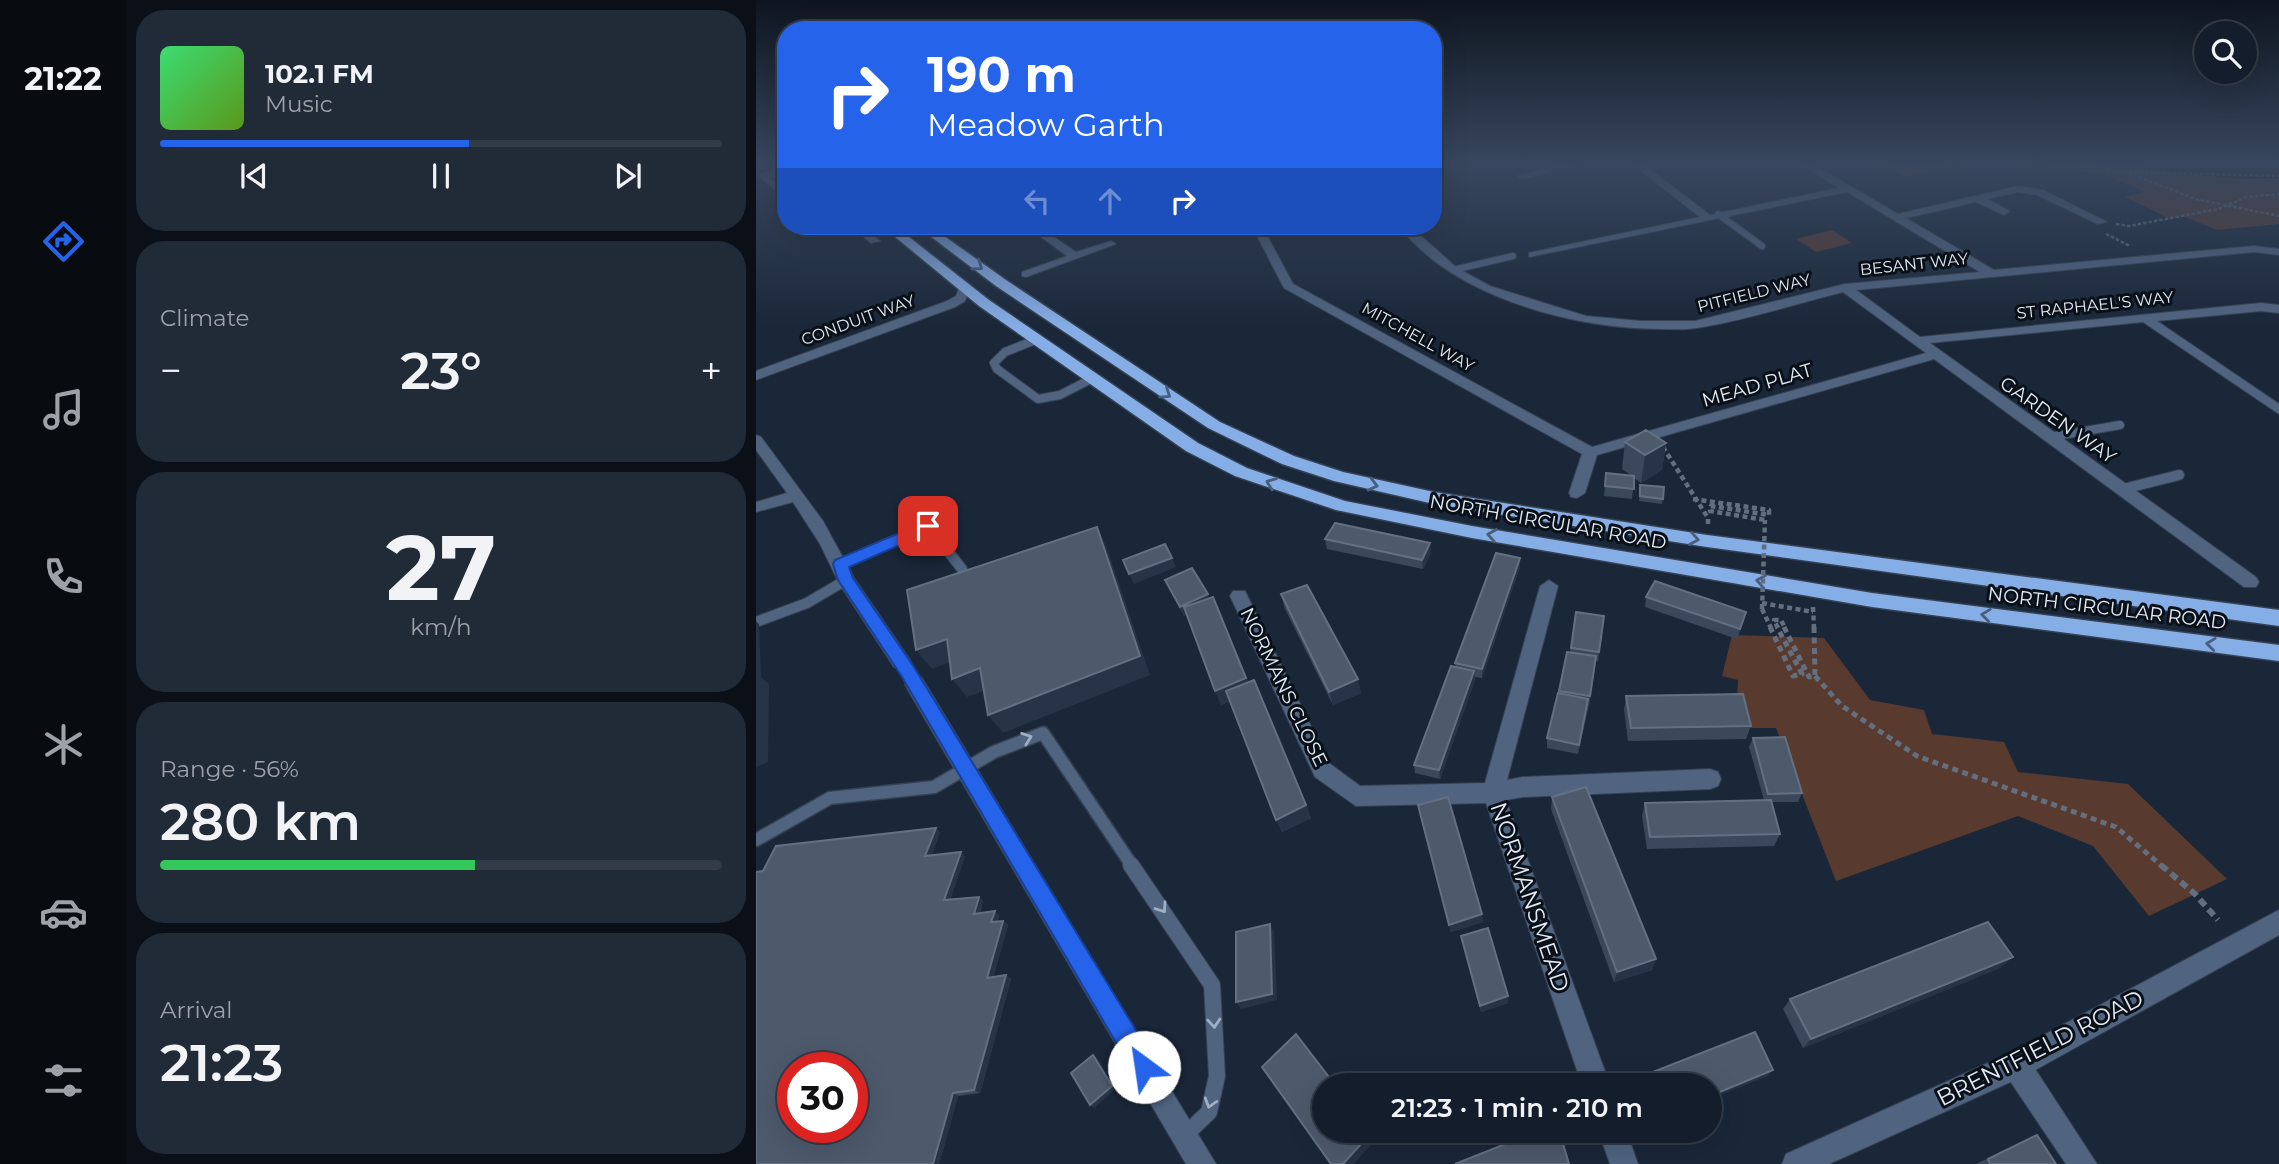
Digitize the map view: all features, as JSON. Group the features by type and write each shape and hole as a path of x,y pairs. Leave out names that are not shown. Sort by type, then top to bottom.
{"highway":[{"name":"NORTH CIRCULAR ROAD","path":"899,235 964,288 1192,447 1241,472 1342,506 1472,532 1872,600 2279,653"},
{"name":"NORTH CIRCULAR ROAD","path":"935,235 1013,291 1214,425 1288,460 1340,477 1434,498 1707,541 2279,618"}],"street":[{"path":"1533,255 1696,218"},
{"path":"1900,218 1989,272"},
{"path":"2094,218 2102,222"},
{"path":"867,235 874,241"},
{"path":"1044,235 1074,256"},
{"name":"MITCHELL WAY","path":"1262,235 1289,286 1590,452"},
{"name":"PITFIELD WAY","path":"1414,235 1452,270 1486,288 1522,302 1585,320 1641,325 1695,325 1845,288"},
{"path":"1026,274 1111,244"},
{"name":"BESANT WAY","path":"1845,288 2154,257 2255,249 2279,252"},
{"name":"CONDUIT WAY","path":"756,376 951,304 961,299 964,288"},
{"name":"GARDEN WAY","path":"1845,288 2250,582"},
{"name":"ST RAPHAEL'S WAY","path":"1915,341 2261,307 2279,309"},
{"path":"2145,318 2279,410"},
{"name":"MEAD PLAT","path":"1590,452 1934,355"},
{"path":"756,440 796,496 901,662"},
{"path":"1577,493 1590,452"},
{"path":"756,507 796,496"},
{"name":"NORMANSMEAD","path":"1549,586 1493,793 1592,1073"},
{"name":"NORMANS CLOSE","path":"1239,596 1322,770 1356,796 1493,793 1523,787 1710,779"},
{"path":"915,684 1202,1164"},
{"name":"BRENTFIELD ROAD","path":"1796,1164 2016,1065 2279,922"},
{"path":"2016,1065 2083,1164"},
{"path":"1617,1143 1624,1164"}],"lane":[{"path":"1724,218 1762,246"},
{"path":"1452,270 1513,256"},
{"path":"1038,339 1005,352 994,363 997,369 1038,399 1059,395 1093,378"},
{"path":"2050,437 2065,432 2120,425"},
{"path":"2123,489 2179,474"},
{"path":"756,622 807,603 843,572 928,526 962,569"},
{"path":"901,662 915,684"},
{"path":"756,840 830,798 934,787 994,752 1043,733 1200,963 1212,985 1217,1076 1209,1112 1185,1135"}],"path":[{"path":"2154,257 2104,233 2169,218"},
{"path":"2102,222 2129,226"},
{"path":"1655,434 1686,481 1693,499 1708,518 1708,524"},
{"path":"1693,499 1769,510 1769,515 1711,506 1710,511 1765,520 1762,606 1793,676 1802,674 1774,620 1781,620 1809,677 1815,676"},
{"path":"1762,606 1813,609 1815,676 1842,706 1917,756 2116,827 2195,894 2218,920"}],"shaded area":[{"path":"2189,218 2279,218 2279,224 2217,230"},
{"path":"1832,230 1852,243 1816,252 1796,239"},
{"path":"1732,635 1824,638 1870,700 1924,710 1932,734 2004,742 2018,772 2128,784 2227,879 2149,916 2093,846 2018,816 1836,881 1776,728 1735,728 1738,680 1722,676"}],"building":[{"path":"1646,430 1666,443 1645,455 1625,442"},
{"path":"1606,473 1634,476 1634,489 1605,486"},
{"path":"1640,485 1664,487 1663,499 1640,496"},
{"path":"1335,523 1430,543 1422,560 1325,539"},
{"path":"1097,527 1140,656 988,715 980,668 952,679 947,639 916,650 907,590"},
{"path":"1165,544 1172,558 1129,574 1123,560"},
{"path":"1496,553 1520,558 1482,669 1455,663"},
{"path":"1192,568 1208,594 1180,607 1165,580"},
{"path":"1655,581 1746,612 1740,629 1646,597"},
{"path":"1307,585 1358,679 1329,692 1281,594"},
{"path":"1213,597 1246,678 1215,691 1184,607"},
{"path":"1576,612 1604,616 1599,652 1571,648"},
{"path":"1567,652 1596,656 1590,696 1559,691"},
{"path":"1451,666 1474,671 1439,770 1414,765"},
{"path":"1254,680 1306,805 1276,820 1226,691"},
{"path":"1558,693 1588,699 1579,745 1547,738"},
{"path":"1743,694 1751,726 1631,728 1626,696"},
{"path":"1785,737 1802,793 1768,794 1753,738"},
{"path":"1586,787 1656,959 1617,972 1552,797"},
{"path":"1448,797 1482,914 1449,925 1418,805"},
{"path":"1771,800 1780,834 1650,837 1645,803"},
{"path":"936,828 925,856 961,852 944,900 979,897 974,914 995,911 991,922 1003,921 987,978 1006,975 974,1090 953,1093 933,1164 756,1164 756,872 763,871 776,846"},
{"path":"1988,922 2013,957 1811,1039 1790,999"},
{"path":"1270,924 1272,994 1236,1002 1236,932"},
{"path":"1488,928 1508,996 1480,1006 1461,936"},
{"path":"1755,1032 1773,1070 1722,1091 1722,1073 1650,1073"},
{"path":"1296,1034 1326,1073 1312,1073 1312,1137 1262,1067"},
{"path":"1093,1055 1112,1086 1090,1105 1071,1073"},
{"path":"2037,1135 2056,1164 1990,1164 1988,1159"},
{"path":"1316,1143 1362,1143 1343,1164 1331,1164"},
{"path":"1508,1143 1563,1143 1569,1164 1455,1164"}],"route":[{"path":"928,526 840,564 846,580 908,672 1144,1067"}]}
